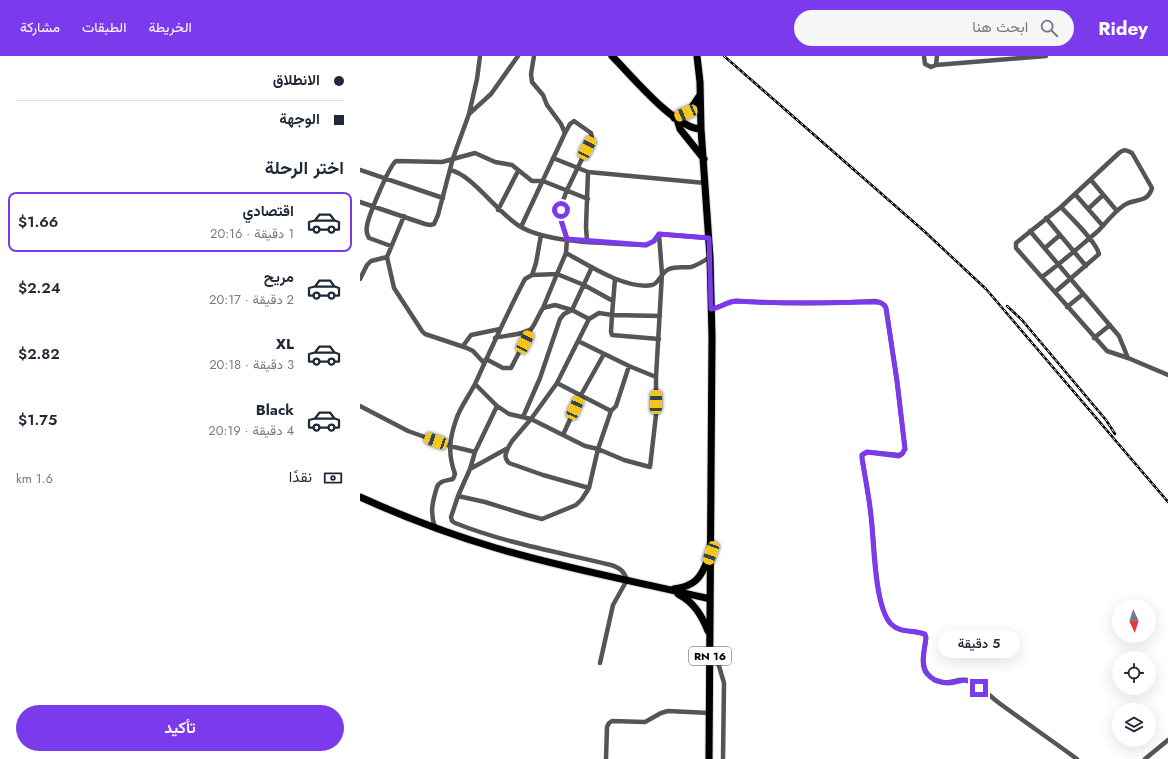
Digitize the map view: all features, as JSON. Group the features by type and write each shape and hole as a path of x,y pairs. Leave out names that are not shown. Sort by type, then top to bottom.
{"main road":[{"path":"612,56 676,118 692,128 701,129"},
{"name":"RN 16","path":"696,56 700,94 710,257 710,759"},
{"path":"676,118 690,110 700,94"},
{"path":"676,118 680,129 704,159"},
{"path":"360,497 436,528 503,550 710,599"},
{"path":"671,590 686,587 697,580 705,568 711,553"},
{"path":"671,590 684,597 697,609 705,622 710,635"}],"street":[{"path":"360,202 430,225 433,224 438,216 453,158 469,114 477,79 480,56"},
{"path":"469,114 491,94 514,64 518,56"},
{"path":"534,56 531,74 532,83 544,95 548,106 561,124 565,133"},
{"path":"924,56 926,66 931,67 936,65 1046,56"},
{"path":"936,65 937,56"},
{"path":"404,216 387,256 394,288 422,331 425,334 463,346 473,351 485,361 503,368 511,368 543,308 566,253 567,239 561,220 561,210 567,190 577,167 592,139 592,135 574,121 570,124 565,133 521,227"},
{"path":"1042,277 1103,226 1128,202 1146,198 1152,188 1132,153 1127,150 1123,150 1119,153 1061,207 1030,231 1015,245 1016,248 1106,352 1128,358 1168,375"},
{"path":"391,246 371,240 368,237 367,225 392,164 396,161 440,162 475,153 495,162 512,165 532,181 543,181 588,198"},
{"path":"553,158 588,172 705,183"},
{"path":"360,170 443,198"},
{"path":"450,170 461,174 486,196 498,210 521,227 541,235 587,241 646,245 654,241 659,234"},
{"path":"498,210 518,171"},
{"path":"587,241 586,227 588,172"},
{"path":"1091,180 1117,211"},
{"path":"1075,194 1103,226"},
{"path":"1088,209 1103,195"},
{"path":"1055,292 1099,254 1098,250 1089,238 1061,207"},
{"path":"1046,218 1086,266"},
{"path":"1030,231 1121,339 1128,358"},
{"path":"659,234 709,238"},
{"path":"475,384 497,406 509,414 531,419 585,446 598,449 624,460 650,467 652,466 656,415 656,377 662,274 659,234"},
{"path":"532,275 536,264 541,235"},
{"path":"1044,248 1060,235"},
{"path":"566,253 615,279 638,285 652,285 657,283 662,274 669,270 677,267 690,267 710,257"},
{"path":"360,279 367,265 371,261 387,256"},
{"path":"524,417 540,378 560,319 564,314 572,310 592,267"},
{"path":"436,528 431,510 438,483 452,479 455,474 450,456 450,446 456,418 475,384 495,338 525,279 532,275 557,274 584,285 613,301"},
{"path":"615,279 612,335 659,339"},
{"path":"1067,307 1083,294"},
{"path":"711,309 718,308 731,301 824,304 880,302 884,304 886,308 897,381 905,449 899,456 867,452 862,455 862,458 872,517 879,591 886,618 899,630 921,632 925,634 926,638 923,666 927,674 942,682 948,683 960,680 971,682 1077,759"},
{"path":"543,308 555,305 572,310 589,319"},
{"path":"589,488 543,475 509,463 505,456 508,448 557,383 589,319 599,313 612,315 660,316"},
{"path":"1094,338 1110,325"},
{"path":"463,346 471,335 500,329"},
{"path":"495,338 521,334 531,329"},
{"path":"578,341 629,366 656,377"},
{"path":"563,435 581,395 604,354"},
{"path":"458,496 485,502 542,519 576,505 589,488 598,449 611,411 616,406 629,366"},
{"path":"557,383 611,411"},
{"path":"360,406 408,431 450,446 475,452"},
{"path":"497,406 475,452 470,469 458,496 451,517 452,521 479,533 538,549 611,565 624,572 627,580 612,605 600,663"},
{"path":"470,469 508,448"},
{"path":"710,654 719,666 724,683 723,759"},
{"path":"606,759 607,727 612,721 645,722 661,713 668,711 709,713"},
{"path":"1145,759 1168,740"}],"railway":[{"path":"724,56 924,231 986,289 1168,502"},
{"path":"1007,306 1022,320 1106,420 1115,434"}],"route":[{"path":"561,210 561,220 567,239 646,245 654,241 659,234 709,238 711,309 718,308 731,301 824,304 880,302 884,304 886,308 897,381 905,449 899,456 867,452 862,455 872,517 879,591 883,608 886,618 899,630 906,632 921,632 925,634 926,638 923,666 927,674 934,679 948,683 968,680 979,688"}]}
